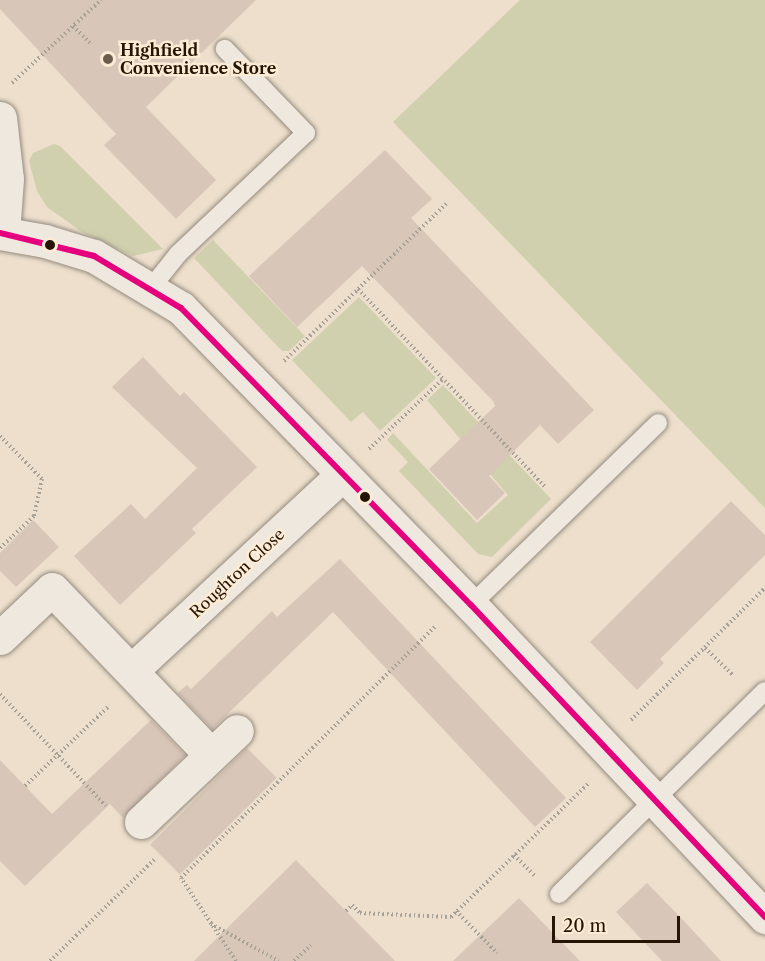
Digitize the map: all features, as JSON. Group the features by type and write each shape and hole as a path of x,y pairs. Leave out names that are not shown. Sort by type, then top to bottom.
{"street":[{"path":"4,103 8,179 1,233 94,256 182,308 215,338 471,605 765,917"},
{"name":"Roughton Close","path":"134,674 343,474"},
{"path":"0,638 52,589 211,755"},
{"path":"134,829 237,731"}],"lane":[{"path":"151,288 178,254 306,133 225,49"},
{"path":"471,605 658,423"},
{"path":"559,894 765,692"}],"path":[{"path":"4,103 73,26 101,0"},
{"path":"73,26 91,44"},
{"path":"283,361 448,202"},
{"path":"358,289 549,491"},
{"path":"368,450 443,379"},
{"path":"0,436 42,479 34,516 0,548"},
{"path":"628,723 765,588"},
{"path":"236,961 209,923 182,878 439,622"},
{"path":"705,648 736,678"},
{"path":"25,786 58,755 134,674"},
{"path":"0,694 58,755 134,829 156,859 50,961"},
{"path":"346,911 352,905 360,914 451,917 591,781"},
{"path":"456,912 497,953"},
{"path":"209,923 279,961"},
{"path":"294,961 311,945"}],"green space":[{"path":"520,0 765,0 765,508 393,122"},
{"path":"54,144 60,146 163,249 133,256 82,232 47,207 37,191 29,161 33,153"},
{"path":"213,240 305,336 289,351 282,351 194,258"},
{"path":"359,297 436,378 380,431 363,412 351,422 292,360"},
{"path":"443,385 551,499 492,557 478,554 399,471 408,462 387,440 393,433 477,523 508,495 427,400"}],"building":[{"path":"0,0 256,0 146,107 216,180 176,219 104,145 116,134 0,9"},
{"path":"385,150 432,199 411,218 594,410 558,444 540,425 489,476 505,493 477,520 429,469 495,406 493,401 362,266 297,327 249,276"},
{"path":"143,357 180,396 184,392 257,467 192,529 196,533 120,605 74,556 131,504 145,519 197,468 112,387"},
{"path":"731,501 765,535 765,555 660,659 664,663 637,690 590,642"},
{"path":"33,520 59,547 16,587 0,571 0,553"},
{"path":"340,559 566,798 535,827 333,612 212,729 178,693 187,685 191,689 272,611 277,617"},
{"path":"151,720 185,755 123,818 110,804 25,886 0,861 0,760 52,814"},
{"path":"247,748 277,778 180,875 150,845"},
{"path":"296,860 395,961 194,961"},
{"path":"647,883 721,961 662,961 616,912"},
{"path":"519,898 580,961 453,961 496,920"}],"transit line":[{"path":"0,233 94,256 181,308 471,605 765,917"}],"place":[{"name":"Highfield Convenience Store","path":"108,59"}]}
